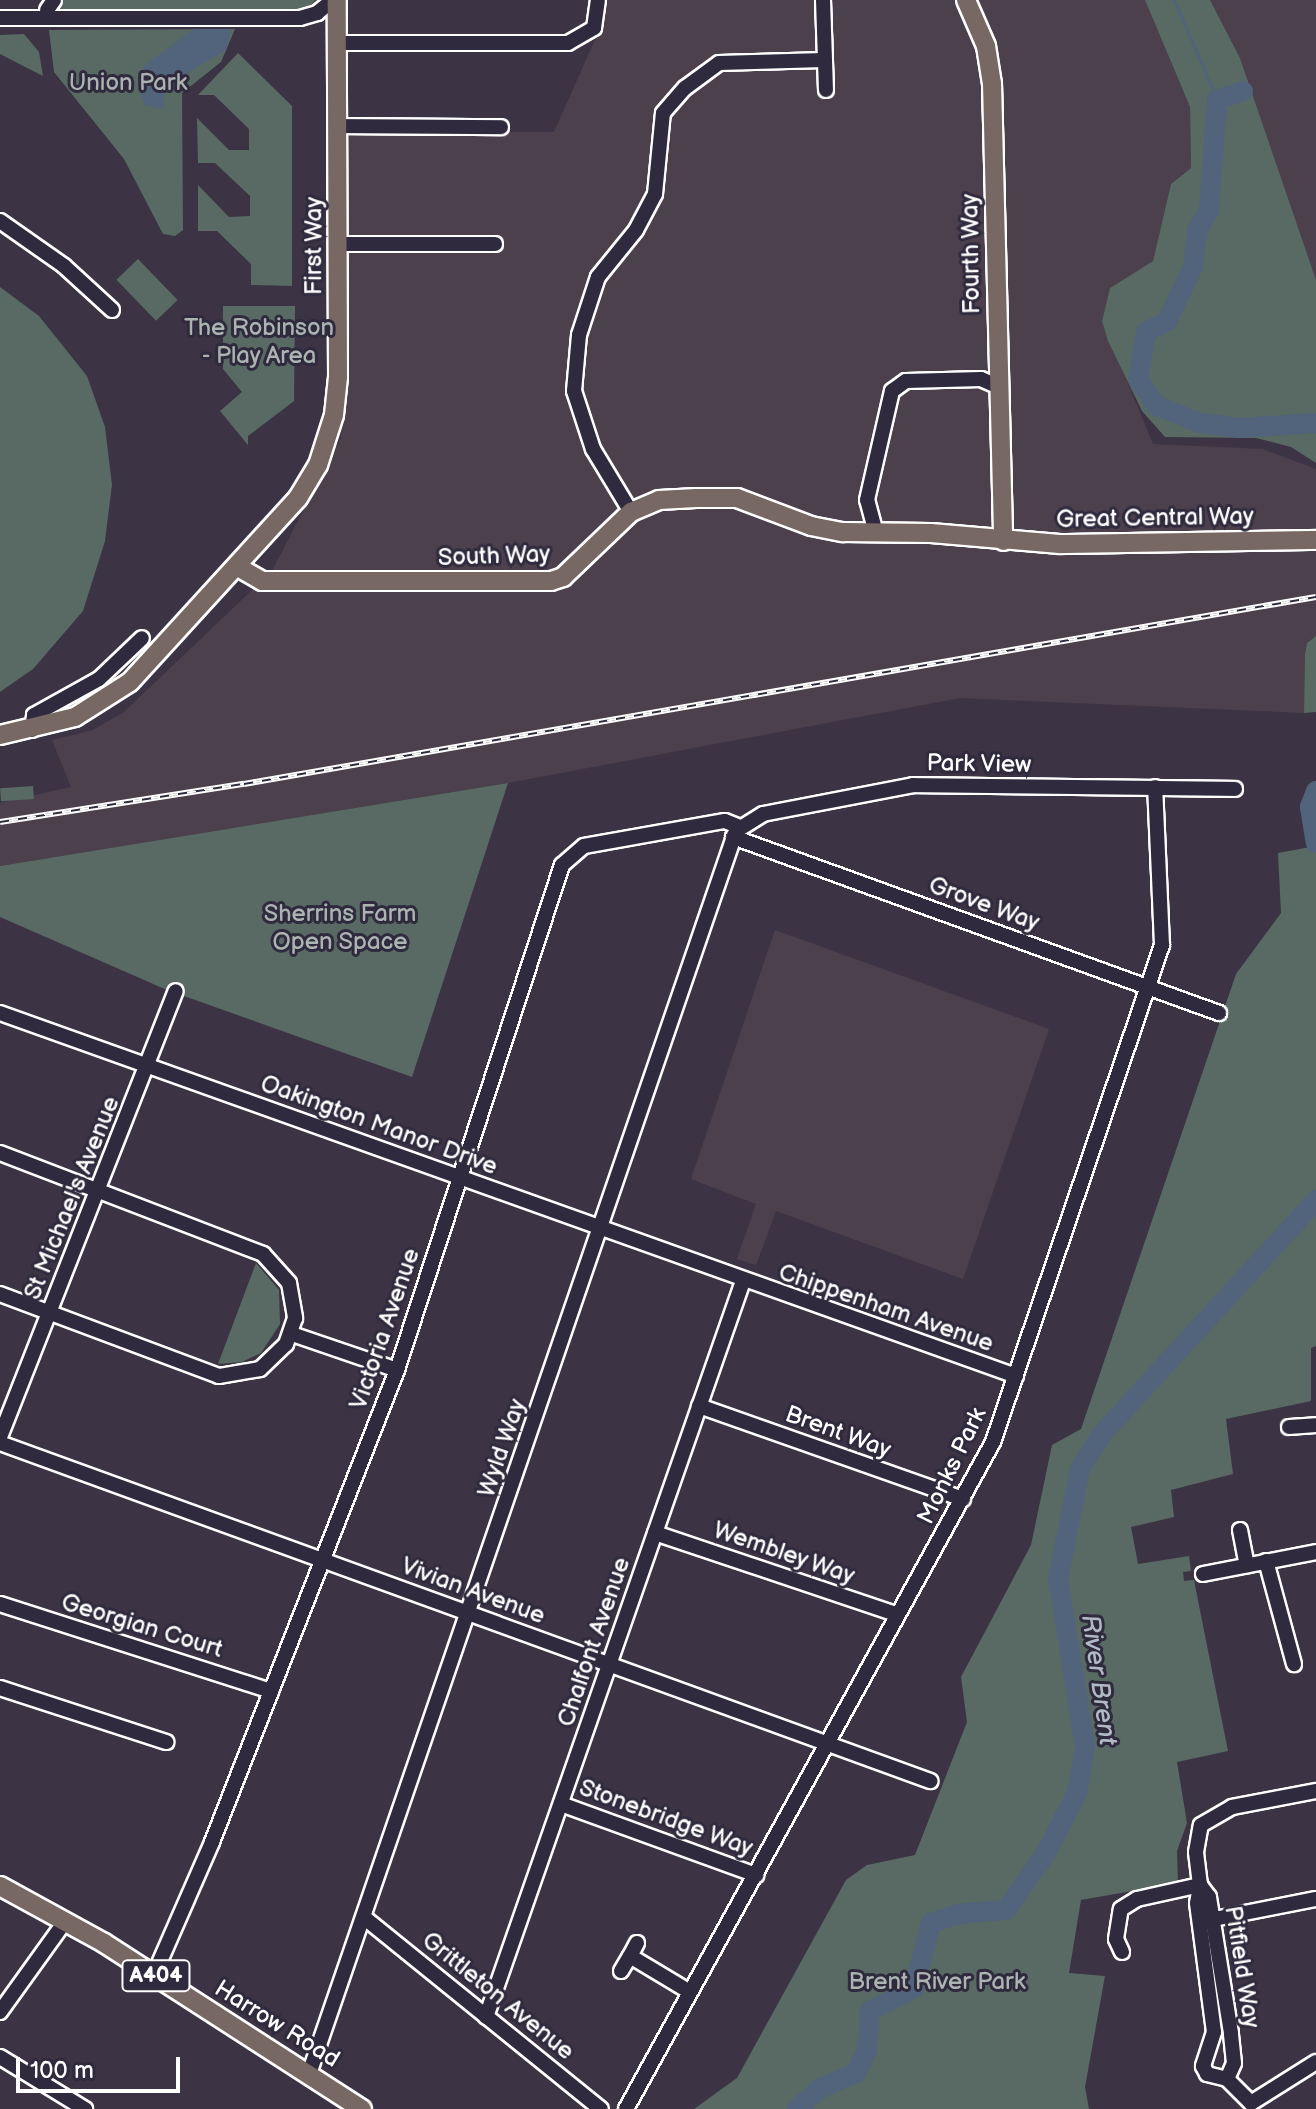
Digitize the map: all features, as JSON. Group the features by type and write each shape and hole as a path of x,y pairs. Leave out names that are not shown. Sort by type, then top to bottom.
{"main road":[{"name":"First Way","path":"238,567 298,498 328,439 337,395 338,41 335,0"},
{"name":"Fourth Way","path":"966,0 986,46 992,83 999,541"},
{"name":"South Way","path":"238,567 262,581 478,582 563,577 631,512 659,500 737,498 811,526 999,541"},
{"name":"Great Central Way","path":"999,541 1144,545 1316,540"},
{"path":"0,735 32,730 75,717 113,696 238,567"},
{"name":"Harrow Road","path":"0,1886 66,1920 310,2071 362,2109"}],"street":[{"path":"300,18 317,13 335,0"},
{"path":"0,18 300,18 324,21 338,41 568,43 594,28 598,0"},
{"path":"823,0 826,90"},
{"path":"631,512 593,449 574,391 579,335 598,277 655,194 663,113 708,67 721,63 824,60"},
{"path":"338,126 501,127"},
{"path":"0,221 64,266 112,310"},
{"path":"338,244 495,244"},
{"path":"876,533 867,500 892,391 906,381 981,379 997,386"},
{"path":"32,730 34,715 99,679 142,638"},
{"name":"Park View","path":"736,832 771,812 913,785 1235,789"},
{"name":"Monks Park","path":"626,2109 993,1442 1151,988 1163,928 1155,787"},
{"name":"Victoria Avenue","path":"154,1975 271,1691 397,1370 566,858 584,846 720,822 736,832"},
{"name":"Grove Way","path":"736,832 1219,1013"},
{"name":"Wyld Way","path":"310,2071 366,1919 736,832"},
{"name":"St Michael's Avenue","path":"0,1437 176,991"},
{"name":"Oakington Manor Drive","path":"0,1013 743,1281"},
{"path":"0,1153 263,1254 280,1270 294,1293 292,1334 260,1369 219,1376 0,1294"},
{"name":"Chippenham Avenue","path":"743,1281 1016,1376"},
{"name":"Chalfont Avenue","path":"486,2017 743,1281"},
{"path":"292,1334 397,1370"},
{"name":"Brent Way","path":"699,1406 963,1499"},
{"path":"1289,1427 1316,1425"},
{"name":"Vivian Avenue","path":"0,1443 930,1781"},
{"path":"1240,1530 1247,1565"},
{"name":"Wembley Way","path":"655,1533 898,1615"},
{"path":"1203,1574 1316,1552"},
{"path":"1266,1561 1294,1664"},
{"name":"Georgian Court","path":"0,1604 271,1691"},
{"path":"0,1688 166,1742"},
{"name":"Pitfield Way","path":"1200,1885 1209,1897 1214,1919 1234,2063 1227,2079 1207,2074 1203,2066 1214,2032 1202,1942 1196,1852 1201,1825 1213,1813 1316,1791"},
{"name":"Stonebridge Way","path":"561,1804 756,1875"},
{"path":"1122,1952 1116,1939 1121,1909 1137,1899 1200,1885"},
{"path":"1214,1919 1316,1899"},
{"name":"Grittleton Avenue","path":"366,1919 601,2109"},
{"path":"0,2012 66,1920"},
{"path":"621,1971 633,1949 690,1992"},
{"path":"0,2057 85,2109"},
{"path":"1227,2079 1251,2103 1316,2062"}],"shaded area":[{"path":"602,0 1145,0 1190,107 1191,168 1171,184 1153,261 1110,288 1102,321 1153,444 1263,449 1316,469 1316,636 1307,643 1305,654 1304,713 960,698 508,783 0,866 0,803 71,787 52,740 93,730 124,712 272,571 341,438 348,132 554,132 601,26"},
{"path":"1210,0 1316,0 1316,280 1240,58"},
{"path":"775,930 1049,1029 963,1279 776,1211 756,1265 737,1259 756,1204 691,1179"}],"green space":[{"name":"Union Park","path":"54,0 316,0 306,9 47,10"},
{"path":"1145,0 1210,0 1240,58 1316,280 1316,463 1291,447 1256,438 1165,437 1142,411 1108,341 1102,321 1110,288 1153,261 1171,184 1191,168 1190,107"},
{"name":"Union Park","path":"235,29 221,62 182,93 183,230 175,236 163,234 124,159 54,72 49,30"},
{"path":"24,34 39,52 43,76 0,54 0,35"},
{"path":"238,53 292,106 292,286 251,285 251,264 217,231 198,231 198,185 229,217 250,216 250,196 215,163 198,163 197,118 229,150 249,150 249,129 214,95 198,95"},
{"path":"138,259 178,300 156,321 116,280"},
{"path":"0,287 39,316 87,376 105,427 112,485 105,541 83,611 33,669 0,692"},
{"name":"The Robinson - Play Area","path":"223,306 295,306 294,401 248,436 248,445 220,411 242,392 223,369"},
{"path":"1316,636 1316,712 1304,713 1305,654 1307,643"},
{"name":"Sherrins Farm Open Space","path":"508,783 412,1077 167,990 0,917 0,866"},
{"path":"33,786 34,799 1,801 0,788"},
{"name":"Brent River Park","path":"1316,846 1316,1346 1311,1348 1311,1401 1226,1419 1233,1474 1171,1490 1174,1517 1131,1527 1138,1564 1189,1556 1191,1571 1183,1572 1184,1581 1194,1580 1228,1751 1177,1762 1187,1823 1177,1851 1178,1883 1081,1900 1069,1973 1105,1976 1085,2087 1089,2109 694,2109 737,2078 846,1880 867,1865 915,1855 967,1722 961,1677 1031,1545 1052,1445 1081,1429 1236,974 1281,913 1278,853"},
{"path":"256,1263 279,1290 280,1324 261,1353 242,1362 218,1364"}],"water":[{"path":"194,29 231,29 226,50 166,86 163,109 145,105 139,88 145,65"}],"waterway":[{"path":"1174,0 1217,100"},
{"name":"River Brent","path":"1243,91 1217,100 1209,211 1197,231 1193,267 1167,321 1146,332 1138,379 1157,406 1200,423 1239,428 1316,423"},
{"name":"River Brent","path":"1316,791 1310,807 1316,843"},
{"name":"River Brent","path":"797,2109 819,2089 856,2073 867,2050 870,2011 914,1988 931,1923 958,1914 1006,1910 1046,1853 1077,1793 1085,1747 1058,1579 1080,1469 1101,1435 1316,1200"}],"railway":[{"path":"0,822 244,784 1316,597"}]}
